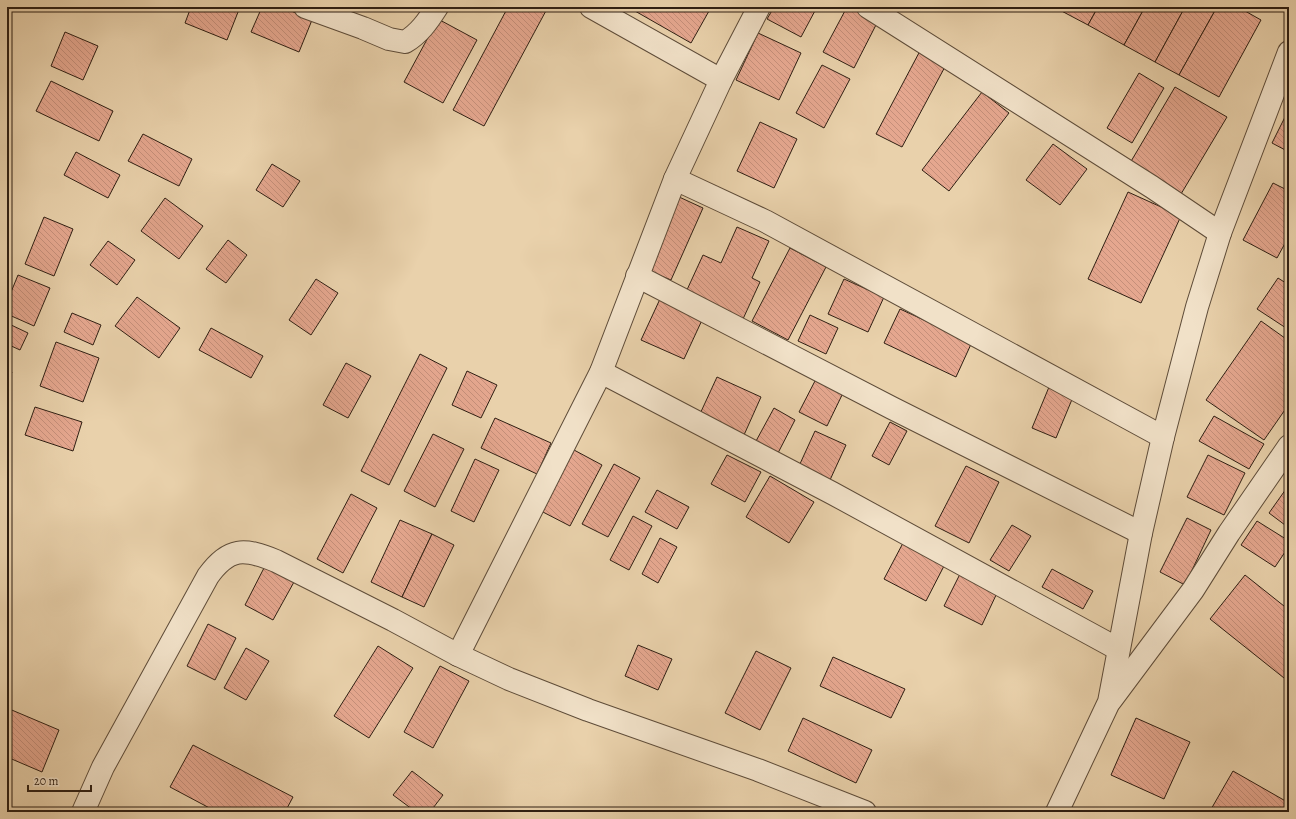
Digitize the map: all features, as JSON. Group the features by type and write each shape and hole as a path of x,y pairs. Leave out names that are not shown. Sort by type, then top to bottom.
{"street":[{"path":"305,7 389,39 405,42 424,27 437,7"},
{"path":"591,7 721,80"},
{"path":"458,655 601,372 675,179 721,80 759,7"},
{"path":"868,7 1152,186 1220,233"},
{"path":"1109,702 1141,533 1163,437 1197,307 1220,233 1289,52"},
{"path":"675,179 765,221 1163,437"},
{"path":"637,276 906,415 1141,533"},
{"path":"601,372 832,493 1118,649"},
{"path":"1057,812 1109,702 1193,590 1229,533 1289,446"},
{"path":"83,812 103,767 208,576 218,562 230,554 245,551 276,561 394,620 458,655 509,679 588,710 758,770 865,812"}],"building":[{"path":"191,7 240,7 227,40 185,23"},
{"path":"262,7 282,7 312,20 299,52 251,32"},
{"path":"508,7 548,7 484,126 453,110"},
{"path":"628,7 703,7 709,11 691,43"},
{"path":"774,7 817,7 801,37 767,19"},
{"path":"847,7 850,7 878,21 854,68 823,52"},
{"path":"1054,7 1098,7 1088,25"},
{"path":"1098,7 1145,7 1124,45 1088,25"},
{"path":"1145,7 1185,7 1155,62 1124,45"},
{"path":"1185,7 1217,7 1179,75 1155,62"},
{"path":"1217,7 1238,7 1261,20 1219,97 1179,75"},
{"path":"438,19 477,40 443,103 404,82"},
{"path":"65,32 98,46 83,80 51,66"},
{"path":"758,33 801,53 779,100 736,80"},
{"path":"921,49 947,63 902,147 876,134"},
{"path":"822,65 850,79 824,128 796,113"},
{"path":"1139,73 1164,88 1132,143 1107,128"},
{"path":"51,81 113,111 99,141 36,111"},
{"path":"1175,87 1227,117 1181,194 1130,163"},
{"path":"982,92 1009,113 949,191 922,170"},
{"path":"1289,109 1289,152 1272,143"},
{"path":"760,122 797,139 774,188 737,171"},
{"path":"143,134 192,159 179,186 128,161"},
{"path":"1053,144 1087,169 1060,205 1026,180"},
{"path":"76,152 120,175 108,198 64,175"},
{"path":"272,164 300,181 283,207 256,190"},
{"path":"1273,183 1289,191 1289,236 1277,258 1243,240"},
{"path":"1128,192 1181,216 1141,303 1088,279"},
{"path":"677,196 703,208 671,280 644,269"},
{"path":"165,198 203,226 179,259 141,231"},
{"path":"44,217 73,229 54,276 25,264"},
{"path":"737,227 769,241 752,278 760,282 743,319 686,292 703,255 721,263"},
{"path":"228,240 247,255 226,283 206,269"},
{"path":"108,241 135,260 117,285 90,265"},
{"path":"790,248 826,267 788,340 752,321"},
{"path":"18,275 50,288 34,326 7,314 7,302"},
{"path":"1278,278 1289,285 1289,323 1286,328 1257,309"},
{"path":"316,279 338,293 311,335 289,320"},
{"path":"844,279 884,297 868,332 828,314"},
{"path":"137,297 180,328 159,358 115,326"},
{"path":"660,299 703,318 684,359 641,340"},
{"path":"900,309 972,342 956,377 884,343"},
{"path":"72,313 101,325 93,345 64,332"},
{"path":"810,315 838,328 826,354 798,341"},
{"path":"1261,321 1289,341 1289,404 1264,440 1206,400"},
{"path":"7,323 28,333 20,350 7,344"},
{"path":"211,328 263,356 251,378 199,350"},
{"path":"56,342 99,358 83,402 40,386"},
{"path":"420,354 447,368 389,485 361,471"},
{"path":"346,363 371,376 348,418 323,405"},
{"path":"7,369 12,372 7,383"},
{"path":"467,371 497,385 481,418 452,405"},
{"path":"717,377 761,397 744,435 699,416"},
{"path":"816,379 843,393 827,426 799,412"},
{"path":"1049,387 1073,397 1056,438 1032,428"},
{"path":"35,407 82,422 73,451 25,435"},
{"path":"774,408 795,420 778,453 756,441"},
{"path":"1214,416 1264,444 1249,469 1199,441"},
{"path":"495,418 551,443 537,474 481,448"},
{"path":"890,422 907,431 889,465 872,456"},
{"path":"815,431 846,445 830,480 799,466"},
{"path":"433,434 464,449 435,507 404,491"},
{"path":"574,450 602,465 570,526 541,511"},
{"path":"727,455 761,472 745,502 711,484"},
{"path":"1208,455 1245,473 1224,515 1187,497"},
{"path":"475,459 499,470 474,522 451,511"},
{"path":"614,464 640,478 608,537 582,524"},
{"path":"966,466 999,482 969,543 935,526"},
{"path":"770,476 814,502 789,543 746,517"},
{"path":"1286,489 1289,491 1289,528 1269,513"},
{"path":"657,490 689,507 677,529 645,512"},
{"path":"351,494 377,508 343,573 317,559"},
{"path":"633,516 652,526 629,570 610,560"},
{"path":"1187,518 1211,530 1185,585 1160,572"},
{"path":"400,520 432,534 402,597 371,582"},
{"path":"1257,521 1289,541 1289,546 1275,567 1241,545"},
{"path":"1012,525 1031,536 1009,571 990,560"},
{"path":"432,534 454,545 424,607 402,597"},
{"path":"660,538 677,547 658,583 642,574"},
{"path":"903,543 945,564 926,601 884,579"},
{"path":"265,566 294,582 273,620 245,605"},
{"path":"1052,569 1093,591 1083,609 1042,587"},
{"path":"960,574 997,593 982,625 944,606"},
{"path":"1245,575 1289,610 1289,672 1284,678 1210,619"},
{"path":"208,624 236,638 215,680 187,666"},
{"path":"638,645 672,659 658,690 625,676"},
{"path":"378,646 413,668 369,738 334,716"},
{"path":"246,648 269,661 246,700 224,688"},
{"path":"756,651 791,668 760,730 725,713"},
{"path":"833,657 905,689 891,718 820,686"},
{"path":"440,666 469,681 433,748 404,732"},
{"path":"7,708 59,730 42,772 7,757"},
{"path":"803,718 872,750 856,783 788,751"},
{"path":"1136,718 1190,742 1164,799 1111,775"},
{"path":"193,745 293,797 285,812 217,812 170,787"},
{"path":"412,771 443,795 430,812 416,812 393,795"},
{"path":"1233,771 1289,803 1289,812 1210,811"}]}
